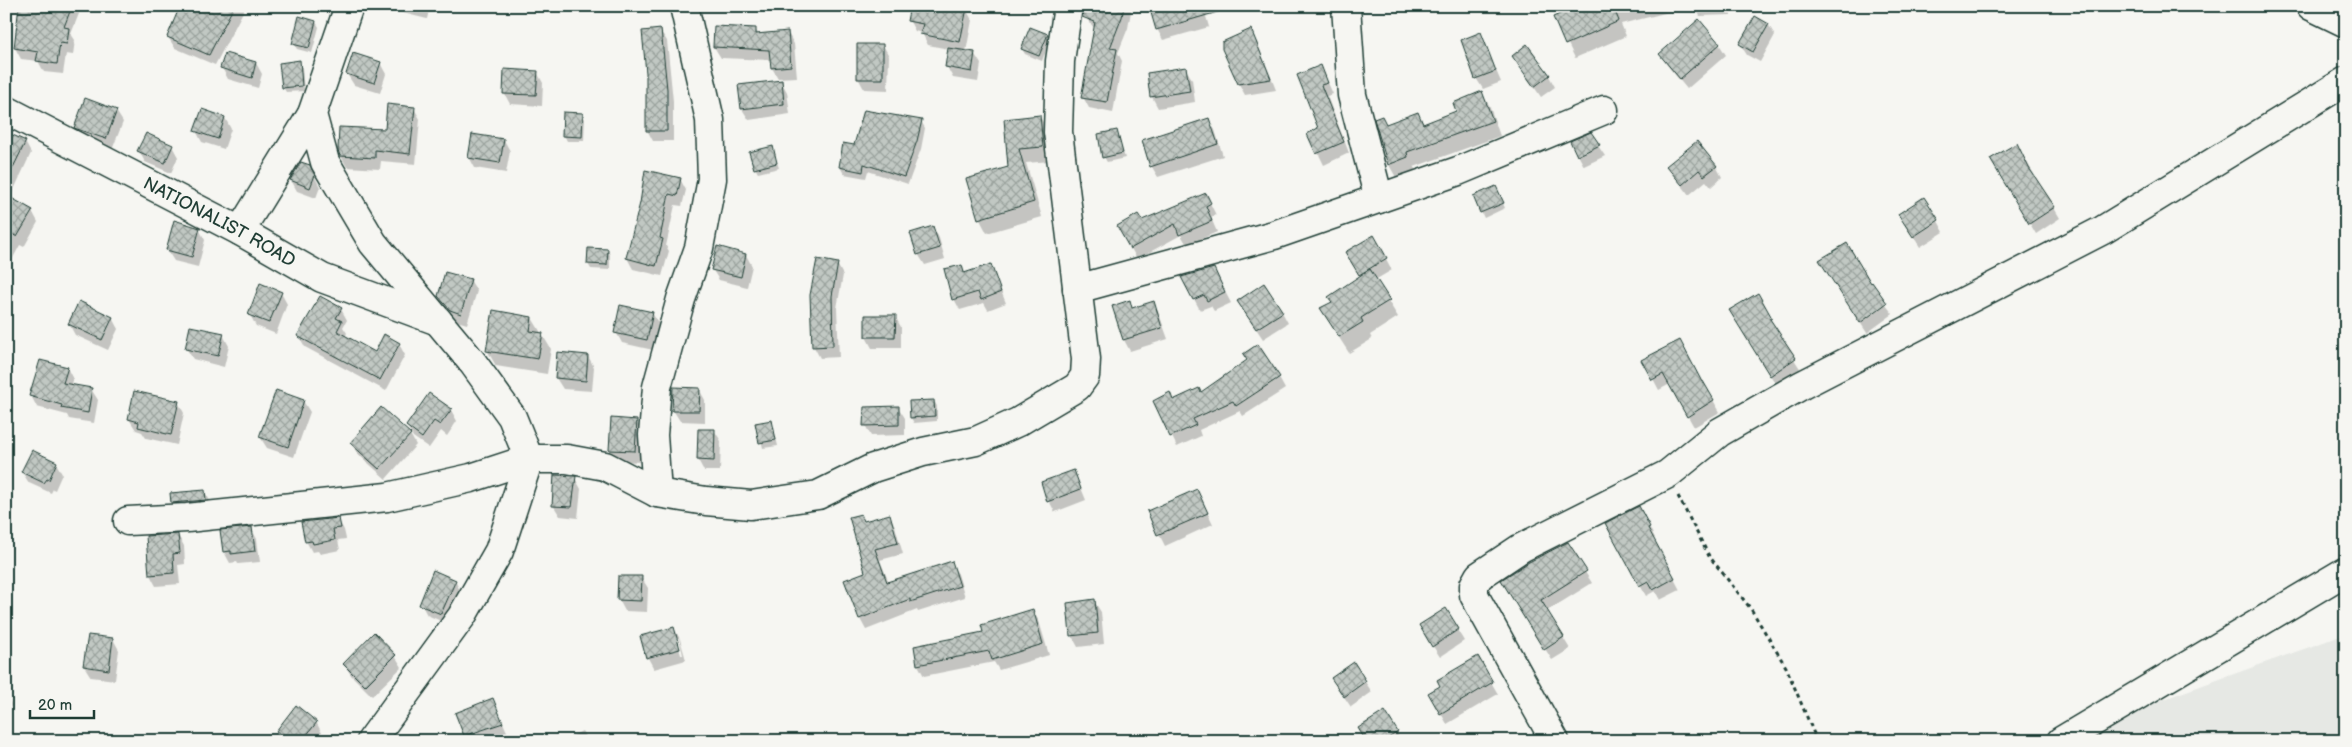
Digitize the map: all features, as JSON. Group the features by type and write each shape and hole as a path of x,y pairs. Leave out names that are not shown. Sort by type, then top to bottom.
{"street":[{"path":"240,231 312,114 349,6"},
{"path":"657,493 653,435 657,387 681,299 699,248 712,179 710,120 684,6"},
{"path":"128,521 187,518 387,497 471,478 529,459 567,459 605,466 657,493 706,502 751,505 818,494 873,468 923,452 976,441 1018,422 1077,387 1085,376 1086,359 1058,132 1060,61 1068,6"},
{"path":"1346,6 1352,95 1379,199"},
{"path":"2311,6 2346,23"},
{"path":"1555,741 1474,595 1474,585 1480,576 1522,548 1668,474 1720,432 1802,385 2103,230 2346,81"},
{"name":"NATIONALIST ROAD","path":"6,110 240,231 322,278 440,322"},
{"path":"1077,289 1274,235 1458,171 1604,110"},
{"path":"312,114 325,162 373,243 473,363 512,418 529,459 499,551 462,616 371,741"},
{"path":"2061,741 2346,571"}],"path":[{"path":"1668,474 1690,523 1709,556 1752,608 1786,667 1816,741"}],"shaded area":[{"path":"2346,634 2346,741 2084,741 2150,704"}],"building":[{"path":"19,6 72,6 64,27 69,28 67,44 60,43 57,64 36,61 38,52 14,48"},
{"path":"180,6 234,6 209,55 167,37"},
{"path":"910,6 967,8 960,42 920,34 923,24 907,21"},
{"path":"1083,6 1124,6 1122,17 1110,48 1117,49 1107,102 1081,98 1095,22 1082,17"},
{"path":"1149,6 1220,6 1221,11 1156,30"},
{"path":"1578,6 1613,6 1619,21 1565,45 1553,17"},
{"path":"299,16 316,21 309,48 292,44"},
{"path":"1755,16 1769,24 1753,52 1739,44"},
{"path":"1699,19 1720,44 1680,79 1659,54"},
{"path":"714,26 756,28 756,34 788,31 791,66 771,68 769,50 713,47"},
{"path":"1030,27 1048,34 1039,56 1021,49"},
{"path":"661,29 667,89 667,131 646,131 646,73 642,31"},
{"path":"1251,29 1271,79 1238,84 1222,49 1222,42"},
{"path":"1481,32 1496,71 1475,79 1461,40"},
{"path":"857,44 883,44 883,79 857,79"},
{"path":"1527,44 1550,75 1534,87 1512,56"},
{"path":"948,48 975,52 972,72 945,67"},
{"path":"225,53 256,62 252,78 220,68"},
{"path":"353,53 381,62 374,83 346,74"},
{"path":"300,60 302,86 282,88 279,63"},
{"path":"1321,65 1328,83 1321,85 1344,142 1316,154 1307,134 1318,128 1297,75"},
{"path":"1186,67 1190,91 1150,97 1147,73"},
{"path":"504,69 538,71 536,95 503,94"},
{"path":"782,80 784,104 741,109 738,85"},
{"path":"1482,91 1493,121 1407,152 1408,157 1388,165 1374,119 1382,116 1386,124 1418,112 1423,124 1456,111 1453,103"},
{"path":"85,98 117,110 106,139 74,128"},
{"path":"387,104 415,107 410,154 375,150 375,158 340,156 338,150 339,127 385,129"},
{"path":"202,109 225,117 218,139 194,131"},
{"path":"864,110 922,120 917,141 904,177 864,164 863,172 839,167 843,143 854,145"},
{"path":"563,112 583,113 582,137 562,136"},
{"path":"1040,115 1043,147 1019,149 1034,202 978,219 966,179 1008,167 1004,119"},
{"path":"1209,118 1218,144 1150,167 1142,140"},
{"path":"1117,130 1123,153 1102,158 1098,134"},
{"path":"6,132 26,141 6,182"},
{"path":"1591,132 1600,145 1577,156 1570,141"},
{"path":"146,133 173,145 165,163 137,151"},
{"path":"472,134 504,139 500,163 468,158"},
{"path":"1697,141 1717,166 1704,176 1699,170 1682,185 1666,166"},
{"path":"2017,143 2029,168 2055,207 2029,224 1990,159"},
{"path":"773,146 777,163 754,169 749,152"},
{"path":"301,162 310,165 315,175 310,188 290,180"},
{"path":"645,170 681,178 677,196 669,194 660,238 663,239 656,266 626,258 640,203"},
{"path":"1496,186 1504,203 1480,213 1473,196"},
{"path":"1206,193 1211,203 1206,206 1212,221 1179,235 1175,224 1130,249 1117,226 1138,214 1142,220"},
{"path":"6,195 33,210 17,237 6,230"},
{"path":"1924,197 1939,220 1913,237 1898,214"},
{"path":"174,220 200,228 192,257 166,250"},
{"path":"933,226 940,248 917,255 910,233"},
{"path":"1374,235 1387,258 1359,275 1345,252"},
{"path":"1847,243 1871,283 1887,303 1860,323 1819,260"},
{"path":"717,246 746,254 741,277 711,270"},
{"path":"588,248 608,249 607,265 587,264"},
{"path":"817,259 838,263 832,296 833,346 812,347 810,295"},
{"path":"991,264 1001,292 981,300 978,292 952,300 944,269 962,265 964,273"},
{"path":"1214,268 1225,292 1207,301 1204,295 1193,300 1181,277"},
{"path":"1370,269 1390,300 1361,318 1363,322 1339,337 1320,308 1332,302 1328,297"},
{"path":"445,272 471,279 461,314 450,310 438,296"},
{"path":"260,283 282,292 269,323 248,315"},
{"path":"1264,283 1283,312 1256,329 1237,301"},
{"path":"1758,293 1772,318 1770,319 1796,358 1770,376 1729,310"},
{"path":"320,296 342,308 336,318 342,321 337,331 375,352 384,334 400,343 380,380 297,336"},
{"path":"1130,300 1132,308 1154,301 1162,328 1123,340 1112,306"},
{"path":"79,301 113,317 102,340 68,324"},
{"path":"620,305 653,312 647,340 614,333"},
{"path":"493,310 532,317 530,331 543,333 538,359 486,351"},
{"path":"865,315 896,315 895,337 865,337"},
{"path":"190,326 224,333 218,356 185,349"},
{"path":"1680,340 1702,382 1714,400 1687,417 1663,374 1652,380 1641,360"},
{"path":"1258,344 1280,377 1236,406 1233,401 1193,419 1196,425 1170,437 1153,401 1170,392 1173,400 1199,388 1201,392 1247,360 1243,354"},
{"path":"557,352 588,355 586,381 555,378"},
{"path":"40,360 68,367 63,383 92,388 88,413 61,408 62,405 29,396"},
{"path":"673,387 700,388 699,411 672,411"},
{"path":"276,390 304,400 288,447 259,437"},
{"path":"134,391 179,401 171,435 138,427 139,422 128,419"},
{"path":"429,393 452,409 440,425 434,421 422,438 406,426"},
{"path":"934,400 935,416 910,418 909,401"},
{"path":"899,406 899,425 863,426 864,407"},
{"path":"381,407 411,434 379,469 350,443"},
{"path":"611,418 637,420 635,451 609,450"},
{"path":"772,420 776,440 759,443 755,423"},
{"path":"698,429 715,429 714,461 697,460"},
{"path":"32,450 57,462 49,480 47,479 44,483 21,472"},
{"path":"1074,470 1081,489 1047,502 1041,482"},
{"path":"554,475 576,476 572,507 552,506"},
{"path":"1197,489 1208,513 1157,535 1147,511"},
{"path":"205,490 206,500 171,503 170,493"},
{"path":"1639,506 1650,527 1648,528 1675,578 1653,590 1648,581 1639,586 1605,523"},
{"path":"861,514 864,521 890,514 898,543 875,549 887,582 952,561 960,586 910,602 910,599 859,619 844,580 865,572 849,517"},
{"path":"339,518 341,528 333,529 335,540 313,544 312,541 305,542 301,522"},
{"path":"252,527 255,551 231,554 231,551 223,552 220,530"},
{"path":"178,534 180,553 173,554 174,573 149,575 146,536"},
{"path":"1568,542 1587,571 1541,600 1564,637 1544,650 1501,580 1529,562"},
{"path":"433,570 456,580 441,614 419,605"},
{"path":"618,576 642,576 641,601 617,600"},
{"path":"1095,599 1098,633 1070,636 1067,603"},
{"path":"1446,608 1459,629 1432,647 1419,625"},
{"path":"1033,609 1043,644 992,660 989,651 917,665 914,646 983,632 981,625"},
{"path":"674,627 680,649 646,658 640,636"},
{"path":"374,632 396,655 365,686 343,664"},
{"path":"88,635 113,638 109,670 83,666"},
{"path":"1478,656 1493,682 1440,714 1428,693 1440,686 1437,680"},
{"path":"1354,662 1366,681 1344,697 1331,678"},
{"path":"493,698 503,723 464,736 455,713"},
{"path":"296,705 317,722 302,741 289,741 276,731"},
{"path":"1385,711 1398,732 1383,741 1366,741 1358,728"}]}
